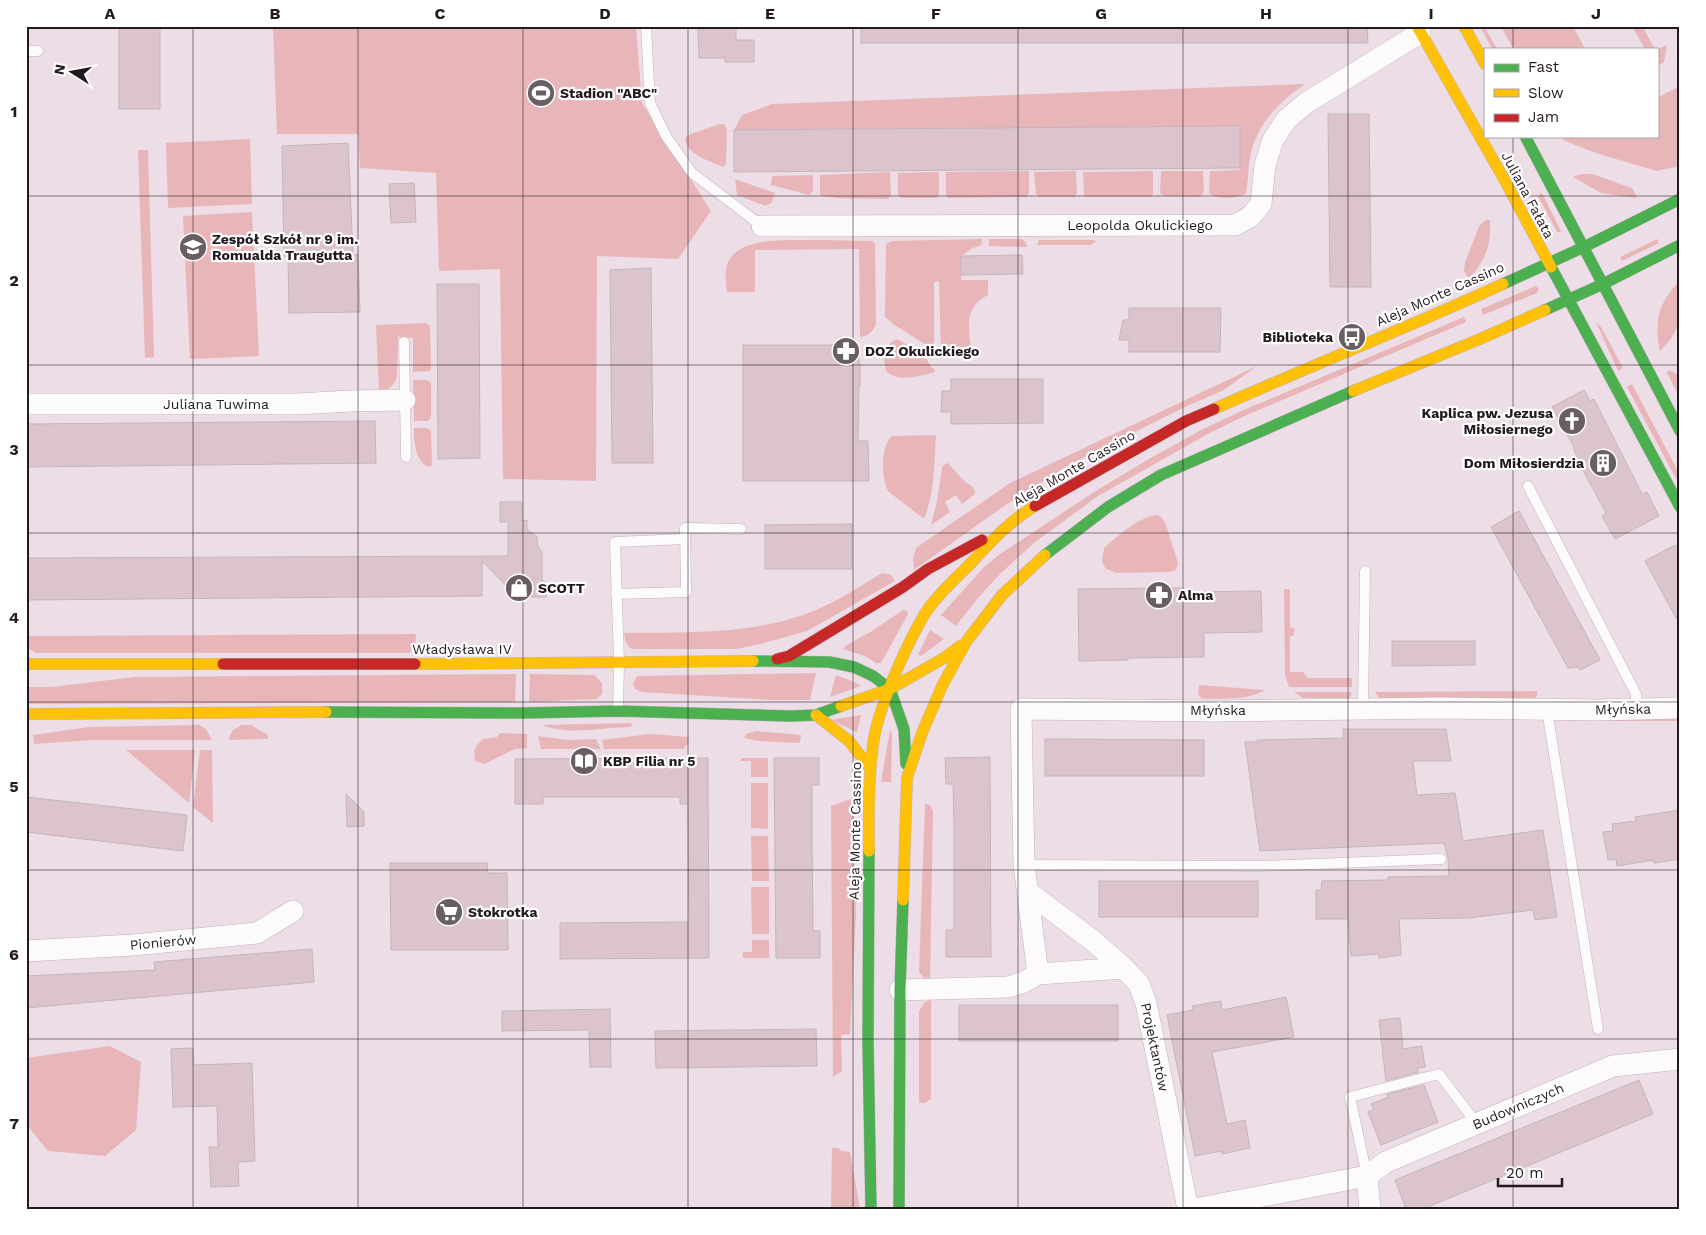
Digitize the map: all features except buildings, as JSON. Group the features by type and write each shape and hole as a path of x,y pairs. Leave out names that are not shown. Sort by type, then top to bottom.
{"street":[{"path":"1464,26 1484,62"},
{"name":"Leopolda Okulickiego","path":"762,226 1235,225 1250,217 1261,204 1265,165 1273,140 1286,120 1306,103 1419,29"},
{"name":"Juliana Fałata","path":"1419,29 1569,299"},
{"name":"Juliana Fałata","path":"1527,138 1603,284"},
{"name":"Aleja Monte Cassino","path":"871,1209 868,1043 870,768 873,743 890,690 907,648 925,614 942,593 1004,528 1028,510 1186,421 1310,366 1437,314 1584,247 1680,199"},
{"path":"907,778 922,733 942,686 966,642 1002,595 1046,554 1108,507 1162,476 1314,407 1480,339 1603,284 1680,245"},
{"path":"1603,284 1680,431"},
{"path":"1569,299 1680,507"},
{"name":"Juliana Tuwima","path":"26,404 297,404 405,400"},
{"path":"771,661 789,656 903,587 928,569 1004,528"},
{"path":"26,714 408,711 522,713 618,711 783,716 816,715 890,690 944,658 966,642"},
{"name":"Władysława IV","path":"26,664 829,662 854,667 873,676 890,690"},
{"path":"890,690 904,729 907,778 900,990 899,1209"},
{"name":"Młyńska","path":"1038,974 1024,865 1021,709 1214,711 1438,708 1547,710 1680,708"},
{"path":"816,715 849,741 870,768"},
{"name":"Projektantów","path":"1028,892 1092,940 1139,984 1146,1003 1188,1209"},
{"name":"Pionierów","path":"26,951 133,945 257,933 294,911"},
{"path":"900,990 1008,988 1038,974 1124,968"},
{"name":"Budowniczych","path":"1367,1176 1386,1162 1613,1066 1679,1063"},
{"path":"1195,1209 1367,1176 1370,1209"}],"lane":[{"path":"646,26 650,102 666,136 692,173 762,226"},
{"path":"26,51 38,51"},
{"path":"404,342 406,457"},
{"path":"1528,486 1636,694 1636,709"},
{"path":"616,594 686,592 685,528 741,529"},
{"path":"618,711 619,662 615,542 685,539"},
{"path":"1363,709 1366,571"},
{"path":"1547,710 1598,1029"},
{"path":"1024,865 1261,866 1441,859"},
{"path":"1367,1176 1350,1097 1439,1074 1477,1124"}],"shaded area":[{"path":"273,26 636,26 642,103 711,211 678,259 597,256 596,481 503,479 500,269 439,271 436,173 360,168 358,134 277,134"},
{"path":"1480,26 1484,26 1496,48 1491,48"},
{"path":"1501,26 1573,26 1584,48 1512,48"},
{"path":"1632,26 1642,26 1654,48 1644,48"},
{"path":"1667,45 1664,62 1658,65 1658,50"},
{"path":"1304,85 1277,107 1262,126 1249,162 1246,193 1222,198 1209,193 1210,171 1239,170 1240,126 734,130 742,115 772,104"},
{"path":"1680,86 1680,166 1657,171 1599,154 1565,141 1563,138 1658,138 1658,97"},
{"path":"724,124 727,129 726,164 723,167 694,153 687,145 685,139 688,135"},
{"path":"250,139 252,204 168,208 166,143"},
{"path":"138,150 148,150 154,357 145,358"},
{"path":"1029,171 1029,193 1026,197 948,198 946,195 946,172"},
{"path":"1076,171 1077,193 1074,197 1040,197 1036,194 1034,172"},
{"path":"1153,171 1153,194 1151,197 1086,197 1084,195 1083,172"},
{"path":"1161,171 1203,171 1204,192 1200,197 1164,196 1160,193"},
{"path":"890,172 891,195 888,199 838,198 822,196 820,194 820,175"},
{"path":"939,172 939,194 937,198 901,198 898,195 898,173"},
{"path":"1581,174 1592,174 1632,188 1637,198 1601,193 1573,177"},
{"path":"813,175 813,191 809,195 771,185 772,176"},
{"path":"735,179 775,193 771,203 765,206 737,195"},
{"path":"1542,193 1560,232 1557,232 1538,196"},
{"path":"252,212 259,356 190,359 183,216"},
{"path":"1486,220 1490,220 1490,238 1486,252 1480,265 1469,279 1464,271 1465,263 1479,226"},
{"path":"982,239 981,245 961,256 961,280 988,280 988,295 975,305 970,318 971,348 941,354 939,281 934,282 934,350 885,317 886,244 892,241"},
{"path":"989,239 1022,239 1027,247 989,246"},
{"path":"1657,239 1659,243 1622,261 1620,257"},
{"path":"1039,240 1096,241 1091,245 1037,245"},
{"path":"766,241 872,241 875,243 876,324 868,335 860,337 859,249 755,250 755,292 727,292 726,269 731,257 740,249"},
{"path":"1680,280 1680,310 1677,327 1674,335 1660,351 1658,321 1662,305"},
{"path":"1536,286 1539,289 1537,293 1483,315 1481,309"},
{"path":"1464,317 1466,322 1242,417 1206,435 1098,496 1035,542 1000,574 956,626 941,615 984,567 1000,554 1094,492 1149,459 1201,430 1239,412"},
{"path":"1596,322 1601,327 1623,368 1618,371"},
{"path":"426,323 430,326 430,371 413,372 413,338 398,337 397,377 390,387 379,391 376,325"},
{"path":"897,339 923,353 935,372 903,378 891,375 886,371 884,360 886,348"},
{"path":"1257,366 1224,390 1185,407 1067,466 1004,506 914,570 913,558 916,548 1010,483"},
{"path":"1669,370 1680,376 1680,398 1667,373"},
{"path":"413,380 427,380 431,383 431,417 428,421 414,421"},
{"path":"1632,384 1680,475 1680,486 1627,387"},
{"path":"414,428 427,428 431,431 432,465 430,467 425,465 418,456"},
{"path":"936,435 932,488 924,519 889,492 886,487 883,472 885,447 892,436"},
{"path":"948,463 963,480 974,488 975,494 962,504 956,495 945,502 950,512 931,525 942,468 943,465"},
{"path":"1156,515 1160,516 1165,522 1178,563 1176,570 1170,572 1117,573 1106,569 1102,562 1104,548 1135,524"},
{"path":"882,573 891,575 895,581 807,631 760,644 736,649 632,649 625,640 624,633 719,631 766,625 811,612 829,604"},
{"path":"1284,589 1290,589 1290,627 1295,629 1293,636 1290,636 1290,672 1303,672 1308,678 1352,678 1352,687 1289,687 1285,675"},
{"path":"903,610 907,611 908,614 881,663 876,663 865,656 843,649 845,646"},
{"path":"930,630 944,639 921,656 918,655"},
{"path":"416,634 415,647 409,653 36,653 26,647 26,636"},
{"path":"816,673 810,700 772,700 642,692 635,689 633,683 637,676"},
{"path":"516,674 515,702 26,704 26,687 52,687 134,677"},
{"path":"530,674 594,675 602,683 602,694 597,699 529,702"},
{"path":"836,675 854,682 861,686 830,697"},
{"path":"1199,685 1265,690 1250,696 1227,699 1202,699 1198,694"},
{"path":"1537,691 1536,698 1379,698 1375,692"},
{"path":"1294,692 1350,692 1352,694 1349,698 1303,698"},
{"path":"861,715 857,732 830,720"},
{"path":"1680,717 1680,721 1567,721 1566,718"},
{"path":"632,723 631,727 574,730 563,730 542,725"},
{"path":"199,725 206,729 212,740 93,740 34,744 33,735 89,727"},
{"path":"242,725 251,725 268,735 268,739 228,740 233,730"},
{"path":"890,730 892,733 891,782 881,782"},
{"path":"756,731 801,735 799,743 759,741 744,738 746,734"},
{"path":"500,733 527,734 527,748 515,749 484,764 475,761 474,751 477,745 483,739 497,737"},
{"path":"650,734 689,737 688,744 683,749 604,749 602,740"},
{"path":"538,736 568,740 596,739 600,749 541,749"},
{"path":"126,750 195,750 189,803"},
{"path":"200,750 212,750 213,823 193,807"},
{"path":"741,758 768,758 768,777 751,777 751,761 741,761"},
{"path":"751,783 768,783 768,829 751,828"},
{"path":"851,799 856,914 850,1034 841,1035 842,1071 833,1077 831,806"},
{"path":"925,804 930,805 933,811 930,981 925,979 919,972"},
{"path":"751,836 768,836 769,881 752,881"},
{"path":"751,887 769,887 769,934 752,934"},
{"path":"752,940 769,940 769,958 743,958 743,952 752,952"},
{"path":"931,1000 931,1099 925,1103 919,1103 919,1011 925,1002"},
{"path":"110,1046 141,1062 136,1130 105,1156 48,1151 27,1125 26,1058"},
{"path":"832,1148 850,1152 860,1209 831,1209"}],"traffic: fast":[{"path":"1526,138 1680,431"},
{"path":"1503,284 1584,247 1680,199"},
{"path":"1545,310 1603,284 1680,245"},
{"path":"1551,267 1680,507"},
{"path":"1045,555 1108,507 1161,475 1353,391"},
{"path":"753,661 829,662 854,667 873,676 890,689 904,729 906,764"},
{"path":"326,712 522,713 618,711 791,716 816,715 841,706"},
{"path":"869,851 868,1043 871,1209"},
{"path":"899,1209 900,990 903,900"}],"traffic: slow":[{"path":"1417,26 1504,179 1551,267"},
{"path":"1464,26 1484,62"},
{"path":"1214,409 1503,284"},
{"path":"1353,391 1545,310"},
{"path":"869,851 870,771 873,745 880,714 893,678 909,643 924,615 940,595 1000,533 1035,506"},
{"path":"903,900 907,778 922,733 942,686 966,642 1002,595 1045,555"},
{"path":"841,706 890,689 944,658 960,646"},
{"path":"415,664 753,661"},
{"path":"26,664 223,664"},
{"path":"26,714 326,712"},
{"path":"816,715 849,741 870,768"}],"traffic: jam":[{"path":"1035,506 1186,421 1214,409"},
{"path":"777,659 789,656 903,587 928,569 982,540"},
{"path":"223,664 415,664"}],"place":[{"name":"Stadion \"ABC\"","path":"541,93"},
{"name":"Zespół Szkół nr 9 im. Romualda Traugutta","path":"193,247"},
{"name":"Biblioteka","path":"1352,337"},
{"name":"DOZ Okulickiego","path":"846,351"},
{"name":"Kaplica pw. Jezusa Miłosiernego","path":"1572,421"},
{"name":"Dom Miłosierdzia","path":"1603,463"},
{"name":"SCOTT","path":"519,588"},
{"name":"Alma","path":"1159,595"},
{"name":"KBP Filia nr 5","path":"584,761"},
{"name":"Stokrotka","path":"449,912"}]}
